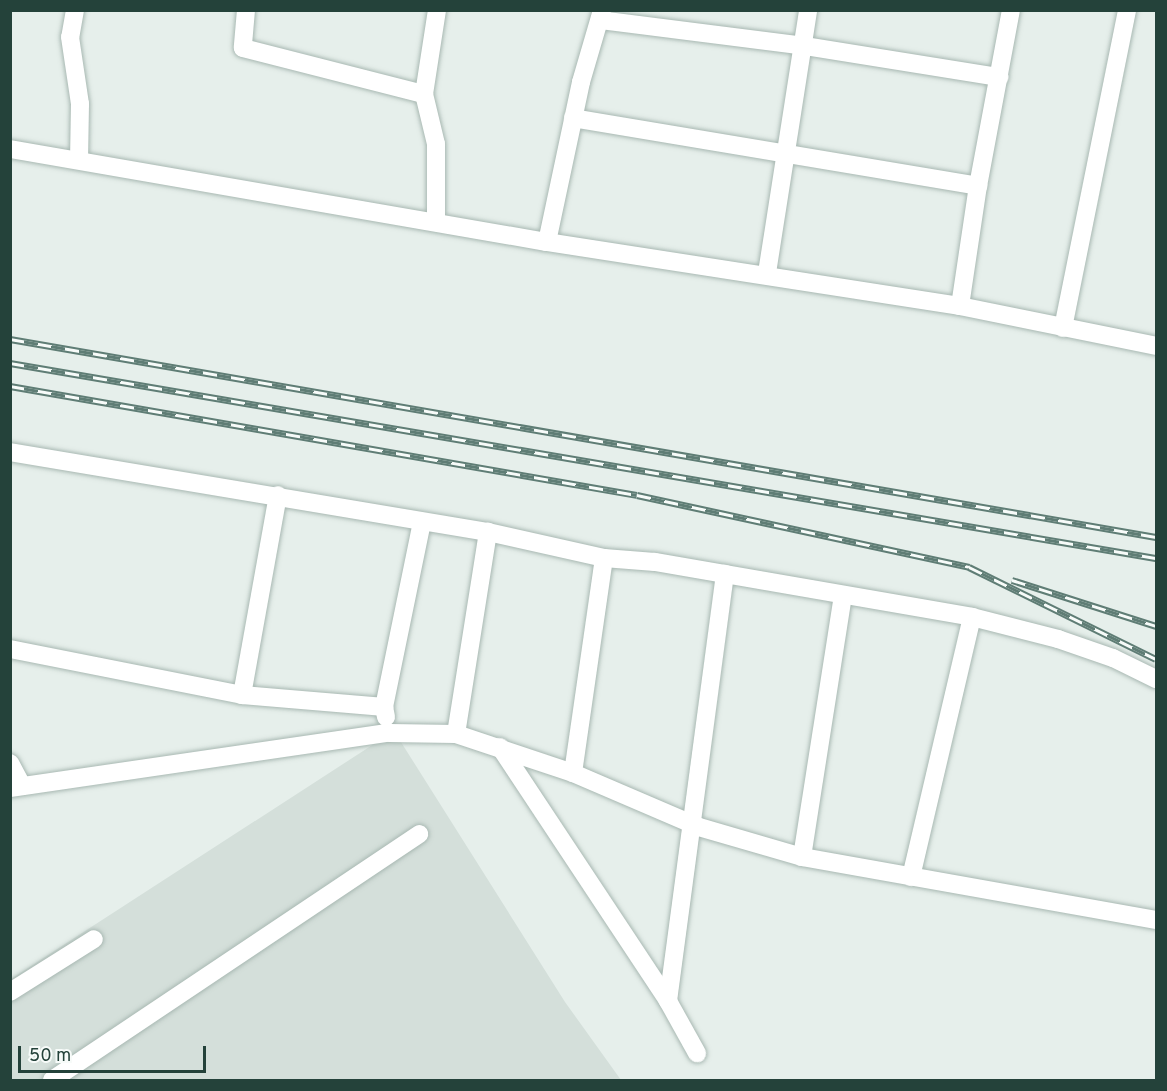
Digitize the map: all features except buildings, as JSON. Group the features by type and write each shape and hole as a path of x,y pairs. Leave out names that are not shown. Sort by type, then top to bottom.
{"street":[{"path":"75,10 70,38 80,104 79,159"},
{"path":"246,10 242,41 243,48 249,51 424,94"},
{"path":"436,222 435,144 424,94 437,10"},
{"path":"767,273 800,45 808,10"},
{"path":"960,306 978,186 1011,10"},
{"path":"1063,328 1127,10"},
{"path":"546,242 573,118 601,15 999,77"},
{"path":"573,118 978,186"},
{"path":"10,149 79,159 546,242 767,273 960,306 1156,346"},
{"path":"10,452 278,495 488,532 604,558 725,574 972,617 1080,647 1156,679"},
{"path":"242,695 278,495"},
{"path":"389,734 384,707 422,522"},
{"path":"456,734 488,532"},
{"path":"573,773 604,558"},
{"path":"668,1001 725,574"},
{"path":"802,857 843,596"},
{"path":"911,877 972,617"},
{"path":"10,648 242,695 384,707"},
{"path":"10,763 16,787 389,734 456,734 573,773 691,822 802,857 1156,920"},
{"path":"500,747 668,1001 697,1053"},
{"path":"52,1080 419,834"},
{"path":"10,992 94,939"}],"shaded area":[{"path":"394,731 565,1002 621,1080 11,1080 11,979"}],"railway":[{"path":"10,339 1156,537"},
{"path":"10,363 1156,558"},
{"path":"10,386 637,495 969,567 1156,659"},
{"path":"1012,580 1156,626"}]}
